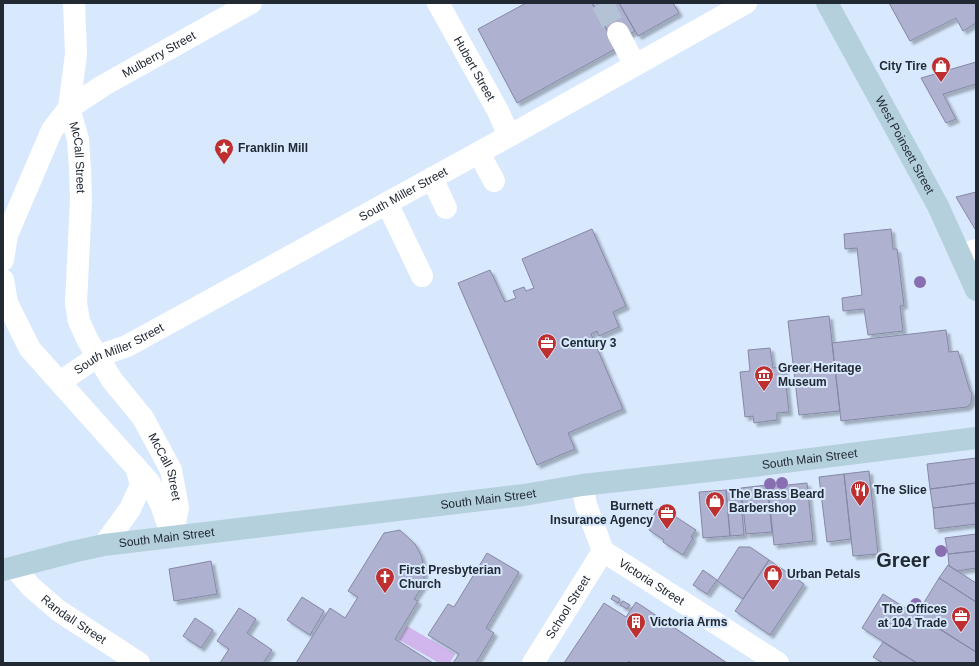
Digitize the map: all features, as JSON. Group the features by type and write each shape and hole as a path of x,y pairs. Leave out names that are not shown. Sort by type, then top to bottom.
{"main road":[{"name":"West Poinsett Street","path":"826,3 938,206 968,253 976,290"},
{"name":"South Main Street","path":"9,568 104,545 524,495 582,485 761,465 976,438"}],"street":[{"name":"McCall Street","path":"74,3 76,54 69,108 78,139 81,177 81,223 76,303 79,321 112,380 143,418 171,470 178,508 172,537"},
{"name":"Mulberry Street","path":"69,108 104,85 251,3"},
{"name":"Hubert Street","path":"438,3 498,111 509,136"},
{"name":"South Miller Street","path":"60,382 98,356 127,346 509,136 746,3"},
{"path":"618,33 635,65"},
{"name":"McCall Street","path":"3,260 7,235 49,136 69,108"},
{"path":"479,152 494,181"},
{"path":"432,178 446,208"},
{"path":"387,203 422,276"},
{"name":"McCall Street","path":"3,280 7,303 30,349 149,482 161,504 172,537"},
{"path":"104,545 130,509 141,485 136,467"},
{"path":"582,485 586,505 603,550"},
{"name":"School Street","path":"533,663 603,550"},
{"name":"Victoria Street","path":"603,550 778,663"},
{"name":"Randall Street","path":"9,568 59,610 139,663"}],"shaded area":[{"path":"407,626 455,654 450,663 439,663 399,640"}],"building":[{"path":"526,3 592,3 617,48 517,103 478,29"},
{"path":"592,3 619,3 635,31 614,43"},
{"path":"619,3 673,3 679,13 638,36"},
{"path":"889,3 976,3 976,23 963,31 956,18 910,41"},
{"path":"976,62 976,84 943,94 956,119 946,123 921,78"},
{"path":"976,192 976,228 975,229 956,197"},
{"name":"Century 3","path":"592,229 626,306 613,312 619,327 599,336 597,331 591,334 623,409 568,433 575,449 537,465 458,283 490,270 505,302 516,298 513,291 524,287 526,291 534,288 522,259"},
{"path":"891,229 893,249 897,249 904,305 900,306 903,331 868,335 864,309 843,311 842,298 862,295 857,248 845,249 844,234"},
{"path":"829,316 840,411 799,415 788,321"},
{"path":"946,330 949,352 958,351 970,391 972,393 971,403 967,407 841,421 832,343"},
{"name":"Greer Heritage Museum","path":"770,348 773,368 784,367 789,412 777,413 777,420 754,423 753,416 745,417 740,372 750,371 748,350"},
{"path":"976,458 976,483 930,489 927,464"},
{"name":"The Slice","path":"869,471 878,554 853,556 844,474"},
{"path":"844,474 851,539 827,542 819,477"},
{"path":"807,483 813,541 774,545 768,487"},
{"path":"976,483 976,503 933,508 930,489"},
{"path":"767,485 772,532 746,534 741,488"},
{"path":"740,488 744,535 730,536 726,490"},
{"path":"726,490 730,536 703,538 699,492"},
{"path":"975,503 976,524 935,529 933,508"},
{"path":"662,508 696,530 691,537 693,538 683,555 663,542 664,540 649,530 650,528 647,526 657,509 661,511"},
{"name":"First Presbyterian Church","path":"400,530 415,544 421,555 424,568 424,584 414,599 418,601 395,639 433,663 296,663 330,608 345,618 358,597 348,591 384,533"},
{"path":"976,534 976,551 948,554 945,538"},
{"path":"739,547 750,547 769,560 743,599 717,581"},
{"path":"976,551 976,568 957,571 949,566 948,554"},
{"name":"First Presbyterian Church","path":"487,553 519,572 486,628 494,633 476,663 453,663 459,654 428,635 448,604 454,607"},
{"name":"Urban Petals","path":"769,560 804,584 770,635 735,611"},
{"path":"211,561 217,594 174,601 169,569"},
{"path":"948,565 976,583 976,602 939,578"},
{"path":"703,570 717,580 707,594 693,585"},
{"name":"The Offices at 104 Trade","path":"939,578 976,602 976,652 917,614"},
{"path":"883,594 976,652 976,663 917,663 862,628"},
{"path":"613,595 620,599 618,603 611,599"},
{"path":"302,597 324,611 310,635 287,620"},
{"path":"623,601 630,605 627,609 620,605"},
{"name":"Victoria Arms","path":"636,602 727,663 631,663 629,661 627,663 564,663 604,603 626,617"},
{"path":"239,608 256,619 247,633 272,650 263,663 220,663 229,649 217,641"},
{"path":"195,618 213,630 201,648 183,636"},
{"path":"883,642 917,663 883,663 873,657"}],"tunnel":[{"path":"602,3 618,33"}],"place":[{"name":"City Tire","path":"941,83"},
{"name":"Franklin Mill","path":"224,165"},
{"name":"Century 3","path":"547,360"},
{"name":"Greer Heritage Museum","path":"764,392"},
{"name":"The Slice","path":"860,507"},
{"name":"The Brass Beard Barbershop","path":"715,518"},
{"name":"Burnett Insurance Agency","path":"667,530"},
{"name":"Urban Petals","path":"773,591"},
{"name":"First Presbyterian Church","path":"385,594"},
{"name":"The Offices at 104 Trade","path":"961,633"},
{"name":"Victoria Arms","path":"636,639"}],"district":[{"name":"Greer","path":"903,560"}]}
